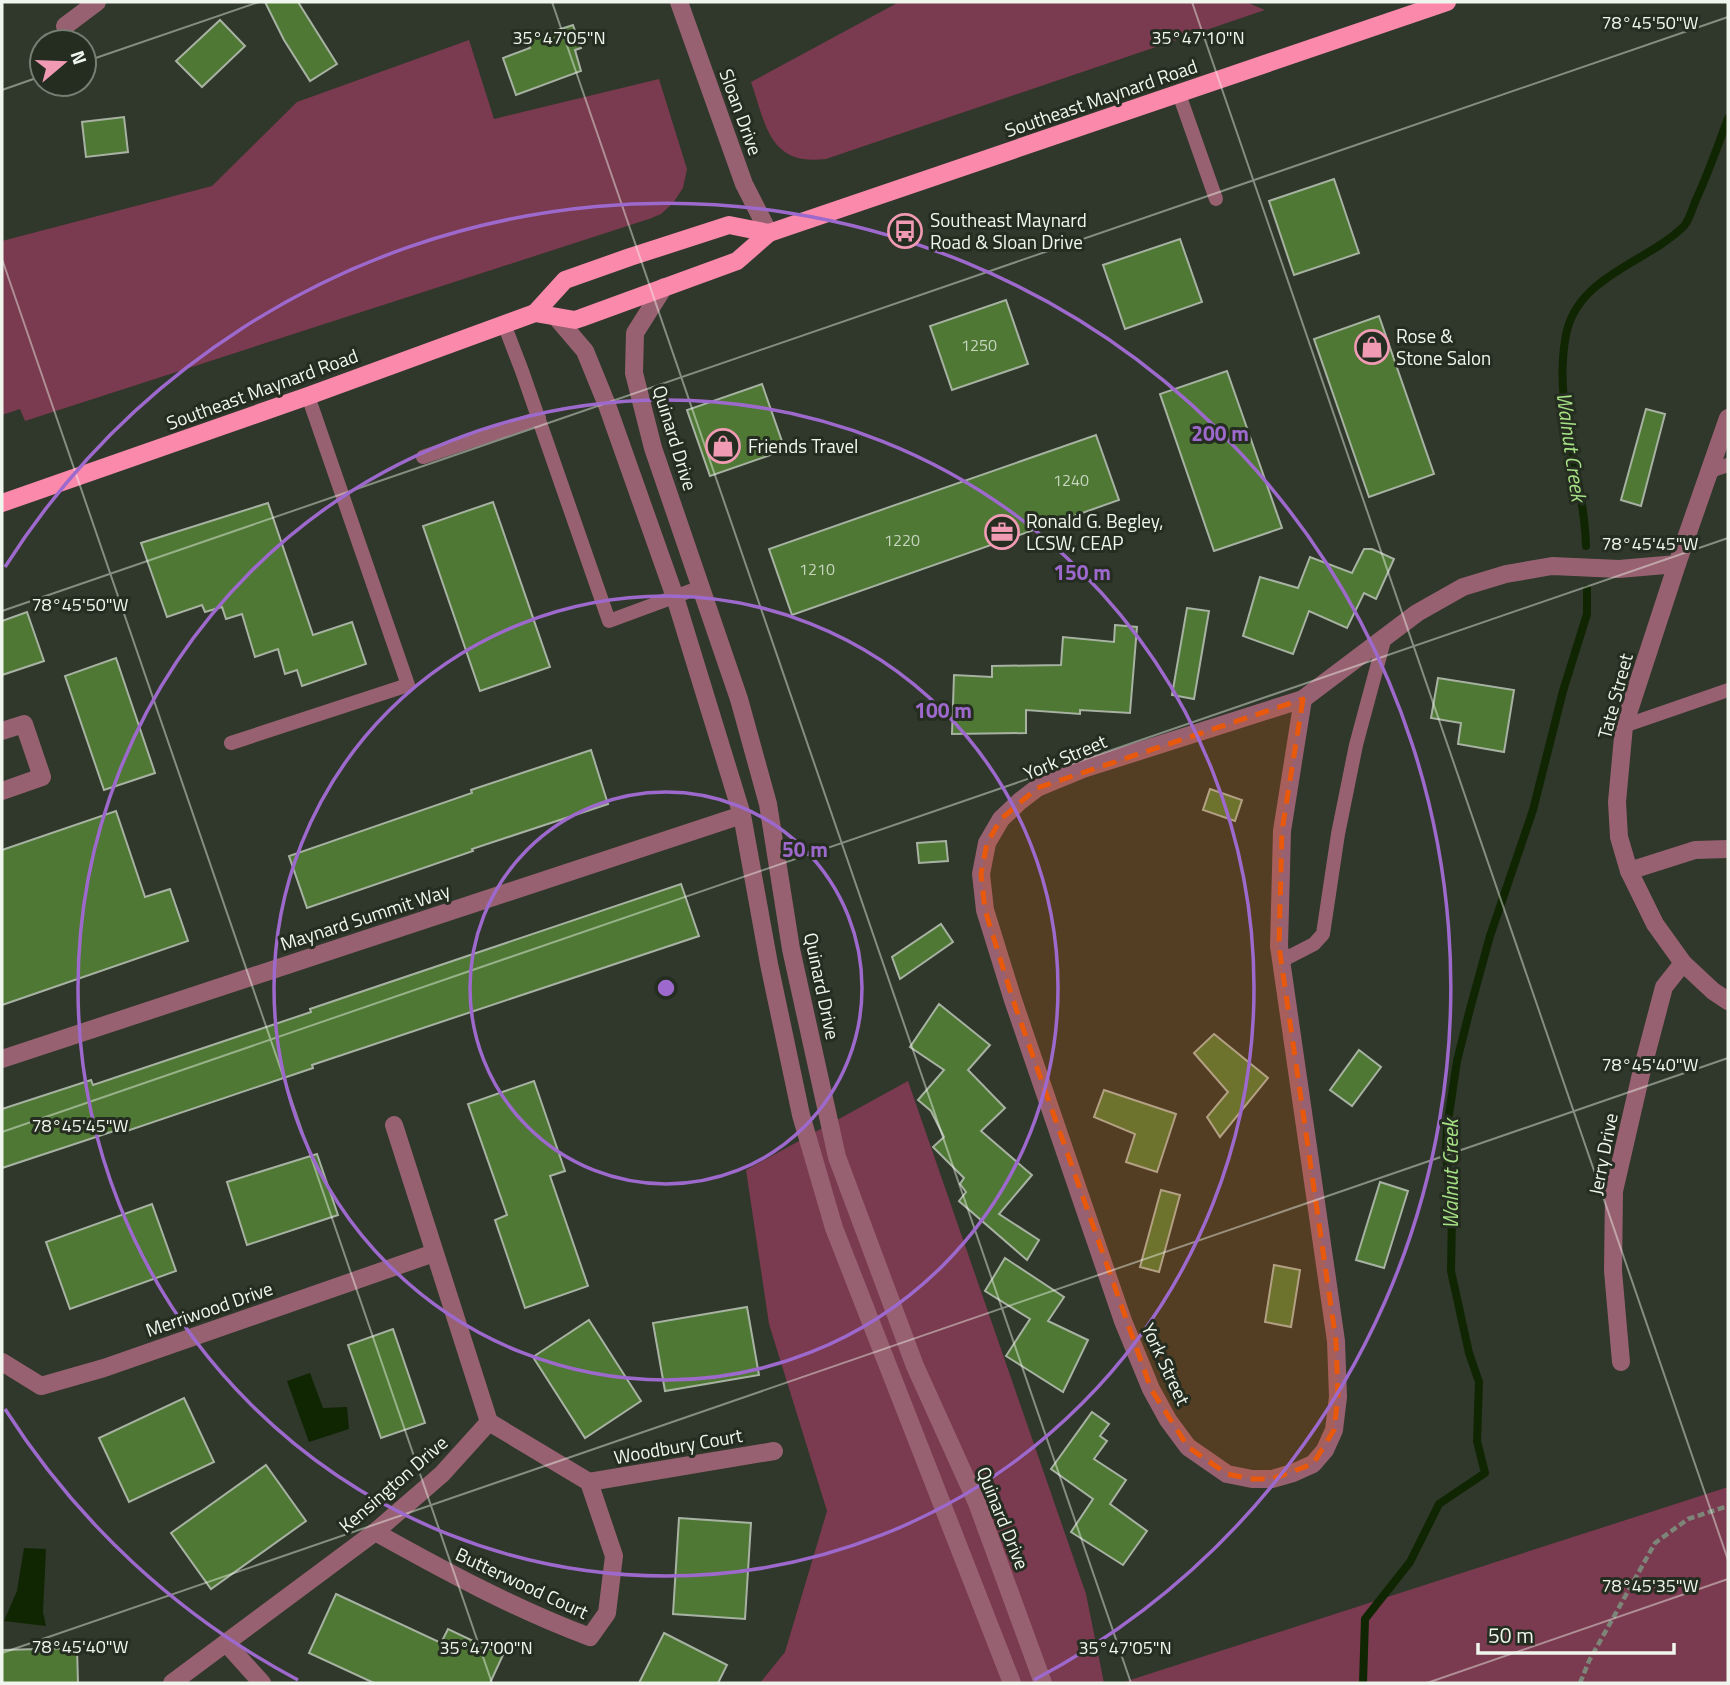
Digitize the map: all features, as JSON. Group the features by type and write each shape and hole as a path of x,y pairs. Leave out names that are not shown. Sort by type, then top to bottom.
{"main road":[{"name":"Southeast Maynard Road","path":"535,313 575,320 737,261 769,233 1447,2"},
{"name":"Southeast Maynard Road","path":"2,503 535,313 565,280 630,257 729,225 769,233"}],"street":[{"path":"65,26 97,2"},
{"name":"Sloan Drive","path":"679,2 744,184 769,233"},
{"name":"Quinard Drive","path":"664,287 635,333 634,373 653,448 739,699 768,804 791,949 837,1157 915,1366 977,1503 1043,1683"},
{"path":"556,317 584,351 607,405 675,597 742,815 801,1115 834,1228 1012,1683"},
{"name":"Tate Street","path":"1728,418 1676,564 1624,726 1617,802 1619,837 1629,871 1655,924 1683,963 1728,1001"},
{"name":"York Street","path":"1303,699 1282,831 1279,946 1336,1341 1338,1397 1334,1430 1325,1450 1313,1464 1272,1479 1252,1479 1227,1474 1188,1447 1151,1390 1123,1321 985,911 981,874 987,843 1001,819 1038,788 1083,769 1303,699 1417,613 1463,587 1506,573 1552,566 1619,569 1676,564"},
{"path":"2,732 24,724 42,777 2,790"},
{"name":"Maynard Summit Way","path":"2,1059 742,815"},
{"path":"1629,871 1695,850 1728,849"},
{"name":"Jerry Drive","path":"1621,1362 1614,1271 1614,1191 1664,987 1683,963"},
{"path":"394,1125 489,1422 589,1482"},
{"name":"Merriwood Drive","path":"2,1362 41,1386 104,1368 434,1253"},
{"name":"Kensington Drive","path":"172,1683 375,1532 442,1474 489,1422"},
{"name":"Woodbury Court","path":"589,1482 774,1451"},
{"name":"Butterwood Court","path":"375,1532 454,1576 590,1637 607,1613 614,1556 589,1482"},
{"path":"226,1643 262,1683"}],"lane":[{"path":"1179,93 1216,200"},
{"path":"504,324 609,621 701,587"},
{"path":"231,743 408,685 308,396"},
{"path":"422,457 539,418"},
{"path":"1710,471 1728,465"},
{"path":"1281,961 1314,944 1323,934 1338,834 1385,637"},
{"path":"1624,726 1728,690"}],"path":[{"path":"1580,1683 1589,1661 1655,1543 1688,1520 1728,1506"}],"highlighted area":[{"path":"1303,699 1282,831 1279,946 1336,1341 1338,1397 1334,1430 1313,1464 1272,1479 1252,1479 1227,1474 1188,1447 1151,1389 1013,1000 985,910 981,874 987,843 1001,819 1037,788"}],"shaded area":[{"path":"899,2 1246,2 1265,10 826,159 792,156 781,149 766,127 751,82"},
{"path":"469,40 494,119 659,79 687,169 683,188 673,203 661,214 649,219 25,421 20,409 2,415 2,241 212,186 297,102"},
{"path":"908,1081 1086,1594 1104,1683 760,1683 785,1652 827,1511 769,1324 746,1170"},
{"path":"310,1373 323,1408 347,1407 349,1429 309,1442 287,1381"},
{"path":"1728,1487 1728,1683 1121,1683"},
{"path":"24,1548 46,1549 43,1612 46,1626 4,1621 17,1591"}],"building":[{"path":"265,2 298,2 337,64 310,81 284,40"},
{"path":"220,20 245,46 202,87 176,61"},
{"path":"573,25 581,48 575,50 581,71 516,95 503,58 530,48 527,40"},
{"path":"124,117 128,152 86,157 82,122"},
{"path":"1334,179 1359,253 1294,275 1269,201"},
{"path":"1180,239 1202,302 1125,329 1103,265"},
{"path":"1006,300 1028,364 952,390 930,326"},
{"path":"1379,316 1434,474 1369,497 1314,339"},
{"path":"1227,371 1282,528 1214,551 1160,394"},
{"path":"762,384 785,450 710,476 687,410"},
{"path":"1646,409 1665,414 1641,506 1621,500"},
{"path":"1096,435 1119,500 792,615 769,549"},
{"path":"493,502 550,667 480,691 423,526"},
{"path":"268,503 313,635 352,622 366,664 302,686 297,670 285,674 278,649 255,657 242,614 226,619 222,607 205,612 202,605 167,617 141,543"},
{"path":"1364,549 1372,549 1394,559 1376,599 1364,593 1347,628 1309,611 1293,654 1243,636 1260,577 1298,588 1310,557 1352,573"},
{"path":"1187,608 1209,611 1194,699 1172,695"},
{"path":"27,612 44,661 2,675 2,621"},
{"path":"1115,625 1137,627 1130,713 1080,710 1080,714 1026,710 1026,733 952,734 954,675 992,677 992,666 1061,665 1063,637 1114,642"},
{"path":"116,658 155,773 104,790 65,676"},
{"path":"1438,678 1514,690 1504,752 1458,744 1461,723 1431,718"},
{"path":"591,750 608,804 307,908 289,856"},
{"path":"1210,789 1242,800 1235,821 1203,810"},
{"path":"116,811 145,897 170,889 188,941 2,1005 2,850"},
{"path":"946,841 948,861 919,863 917,843"},
{"path":"681,884 699,936 312,1065 313,1068 124,1132 123,1128 2,1168 2,1109 91,1080 93,1085"},
{"path":"941,924 953,942 900,979 892,957"},
{"path":"939,1004 990,1045 968,1070 1005,1108 981,1131 1032,1175 999,1214 1039,1240 1027,1260 959,1201 966,1192 960,1184 964,1178 933,1147 944,1137 931,1111 918,1100 944,1070 910,1047"},
{"path":"1214,1034 1268,1078 1220,1137 1207,1117 1228,1092 1194,1053"},
{"path":"1359,1050 1381,1067 1352,1106 1330,1090"},
{"path":"534,1081 565,1171 550,1176 588,1286 525,1308 495,1220 507,1215 468,1104"},
{"path":"1104,1090 1176,1114 1157,1172 1126,1162 1135,1134 1094,1117"},
{"path":"317,1154 338,1215 247,1245 227,1182"},
{"path":"1380,1182 1408,1191 1384,1268 1356,1260"},
{"path":"1161,1190 1180,1195 1159,1272 1140,1267"},
{"path":"152,1204 176,1271 70,1309 46,1242"},
{"path":"1005,1258 1064,1297 1048,1321 1088,1340 1063,1392 1006,1356 1030,1319 985,1291"},
{"path":"1274,1265 1300,1270 1291,1327 1265,1322"},
{"path":"747,1307 759,1375 665,1391 653,1323"},
{"path":"589,1320 641,1401 585,1438 533,1357"},
{"path":"393,1329 425,1423 381,1438 348,1345"},
{"path":"184,1398 214,1462 129,1502 99,1438"},
{"path":"1092,1412 1109,1424 1100,1436 1107,1441 1094,1459 1126,1480 1110,1504 1147,1531 1123,1565 1071,1532 1093,1499 1051,1469"},
{"path":"266,1465 306,1521 211,1589 171,1533"},
{"path":"679,1518 751,1523 745,1619 673,1614"},
{"path":"336,1594 441,1643 448,1629 503,1655 490,1683 374,1683 309,1653"},
{"path":"664,1633 727,1665 718,1683 639,1683"},
{"path":"77,1648 78,1683 2,1683 2,1650"}],"waterway":[{"name":"Walnut Creek","path":"1586,546 1563,388 1566,335 1573,315 1584,298 1598,284 1669,239 1684,226 1728,118"},
{"name":"Walnut Creek","path":"1363,1683 1365,1619 1410,1562 1439,1504 1485,1473 1477,1441 1479,1382 1469,1353 1451,1271 1452,1214 1446,1153 1447,1128 1457,1061 1470,1009 1490,936 1533,810 1563,691 1587,614 1587,589"}],"place":[{"name":"Southeast Maynard Road & Sloan Drive","path":"905,231"},
{"name":"Rose & Stone Salon","path":"1372,347"},
{"name":"Friends Travel","path":"723,446"},
{"name":"Ronald G. Begley, LCSW, CEAP","path":"1002,532"}]}
